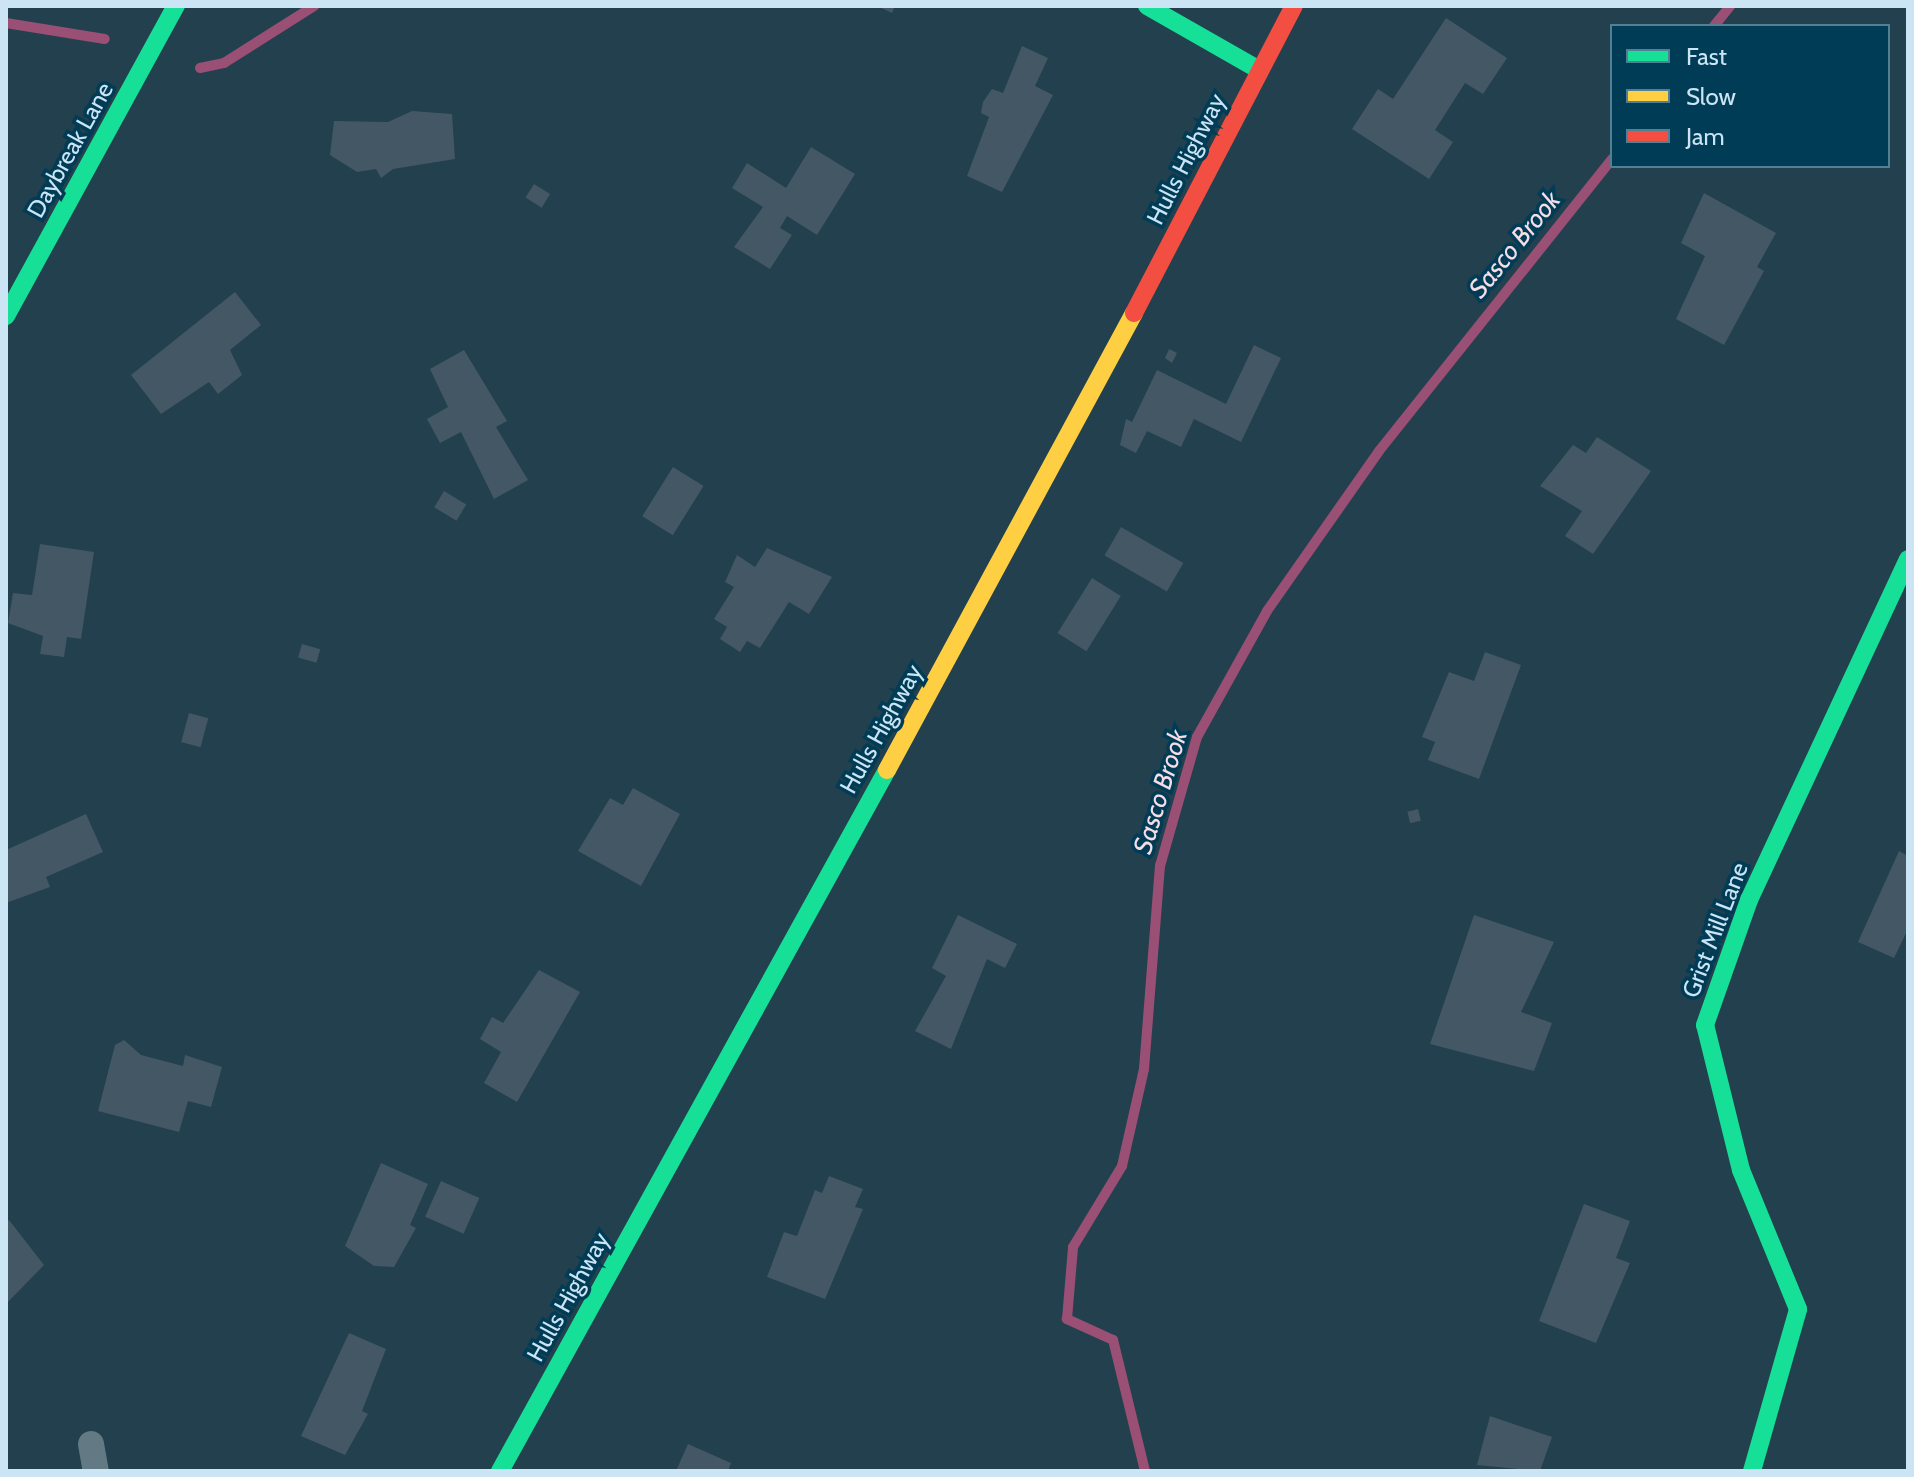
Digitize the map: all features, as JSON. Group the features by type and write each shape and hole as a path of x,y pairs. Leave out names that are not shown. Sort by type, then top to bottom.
{"street":[{"name":"Daybreak Lane","path":"6,316 176,6"},
{"path":"1147,6 1259,70"},
{"name":"Hulls Highway","path":"500,1471 1053,470 1294,6"},
{"name":"Grist Mill Lane","path":"1752,1471 1786,1371 1798,1309 1741,1170 1705,1025 1749,900 1908,559"},
{"path":"91,1444 96,1471"}],"building":[{"path":"877,6 895,6 892,13"},
{"path":"1446,18 1507,58 1483,94 1465,83 1435,130 1453,142 1429,179 1352,129 1378,89 1393,99"},
{"path":"1022,46 1048,58 1035,86 1053,95 1002,192 967,176 989,117 981,113 983,102 992,89 1003,93"},
{"path":"412,111 452,114 455,159 393,169 381,178 376,169 357,172 330,155 334,121 388,122"},
{"path":"811,147 855,174 817,235 787,216 780,228 792,235 770,269 734,247 763,207 732,188 747,163 786,188"},
{"path":"534,184 550,194 542,208 526,198"},
{"path":"1704,193 1776,233 1757,267 1764,271 1724,345 1676,319 1705,256 1681,243"},
{"path":"235,292 261,325 230,350 242,375 218,394 209,382 161,414 131,375"},
{"path":"1254,345 1281,358 1241,442 1194,419 1181,447 1147,431 1136,453 1120,445 1126,419 1132,422 1157,370 1226,404"},
{"path":"1169,349 1177,353 1172,363 1165,358"},
{"path":"464,350 507,421 496,427 528,480 494,499 461,432 440,443 427,419 448,407 430,369"},
{"path":"1597,437 1651,471 1593,554 1565,536 1582,511 1540,486 1573,445 1586,453"},
{"path":"673,467 704,486 673,535 642,516"},
{"path":"444,491 466,504 457,521 434,507"},
{"path":"1121,527 1183,563 1167,592 1104,556"},
{"path":"40,544 94,552 81,639 67,637 64,657 40,654 43,636 8,623 13,593 32,595"},
{"path":"767,548 832,577 809,614 789,602 760,648 747,641 740,652 720,639 727,627 714,619 734,587 725,582 737,555 755,567"},
{"path":"1092,578 1121,596 1086,651 1058,633"},
{"path":"302,644 320,649 316,663 298,657"},
{"path":"1485,652 1521,665 1479,779 1428,760 1435,742 1422,737 1449,672 1474,681"},
{"path":"189,713 208,718 201,747 181,742"},
{"path":"633,788 680,814 641,886 578,851 610,798 623,805"},
{"path":"1418,809 1421,821 1410,823 1407,812"},
{"path":"86,814 103,852 46,877 50,887 6,903 6,850"},
{"path":"1899,851 1908,856 1908,929 1894,958 1858,942"},
{"path":"958,915 1017,944 1005,968 987,959 951,1049 915,1031 946,976 932,968"},
{"path":"1474,915 1554,942 1521,1012 1552,1023 1534,1071 1430,1044"},
{"path":"539,970 580,992 517,1102 484,1083 501,1052 480,1039 492,1017 503,1023"},
{"path":"124,1040 141,1055 183,1066 185,1055 222,1067 211,1107 188,1101 179,1132 98,1111 115,1045"},
{"path":"381,1163 428,1184 410,1225 416,1228 394,1267 374,1266 345,1246"},
{"path":"829,1176 863,1189 855,1207 863,1209 825,1299 767,1277 784,1232 797,1236 815,1190 822,1193"},
{"path":"441,1181 479,1198 464,1234 425,1217"},
{"path":"1584,1204 1630,1221 1616,1258 1630,1263 1596,1343 1539,1321"},
{"path":"9,1220 44,1265 6,1304 6,1222"},
{"path":"349,1333 386,1349 362,1411 368,1414 345,1455 301,1436"},
{"path":"1490,1416 1552,1437 1540,1471 1477,1465"},
{"path":"688,1444 731,1463 728,1471 676,1471"}],"waterway":[{"path":"200,68 224,63 314,6"},
{"name":"Sasco Brook","path":"1716,24 1730,6"},
{"path":"6,23 105,39"},
{"name":"Sasco Brook","path":"1145,1471 1113,1340 1067,1319 1073,1247 1122,1166 1144,1069 1160,866 1197,737 1267,611 1379,451 1610,162"}],"traffic: fast":[{"path":"6,316 176,6"},
{"path":"1147,6 1259,70"},
{"path":"1752,1471 1798,1309 1741,1170 1705,1025 1749,900 1908,559"},
{"path":"500,1471 887,770"}],"traffic: slow":[{"path":"887,770 1134,313"}],"traffic: jam":[{"path":"1134,313 1294,6"}]}
